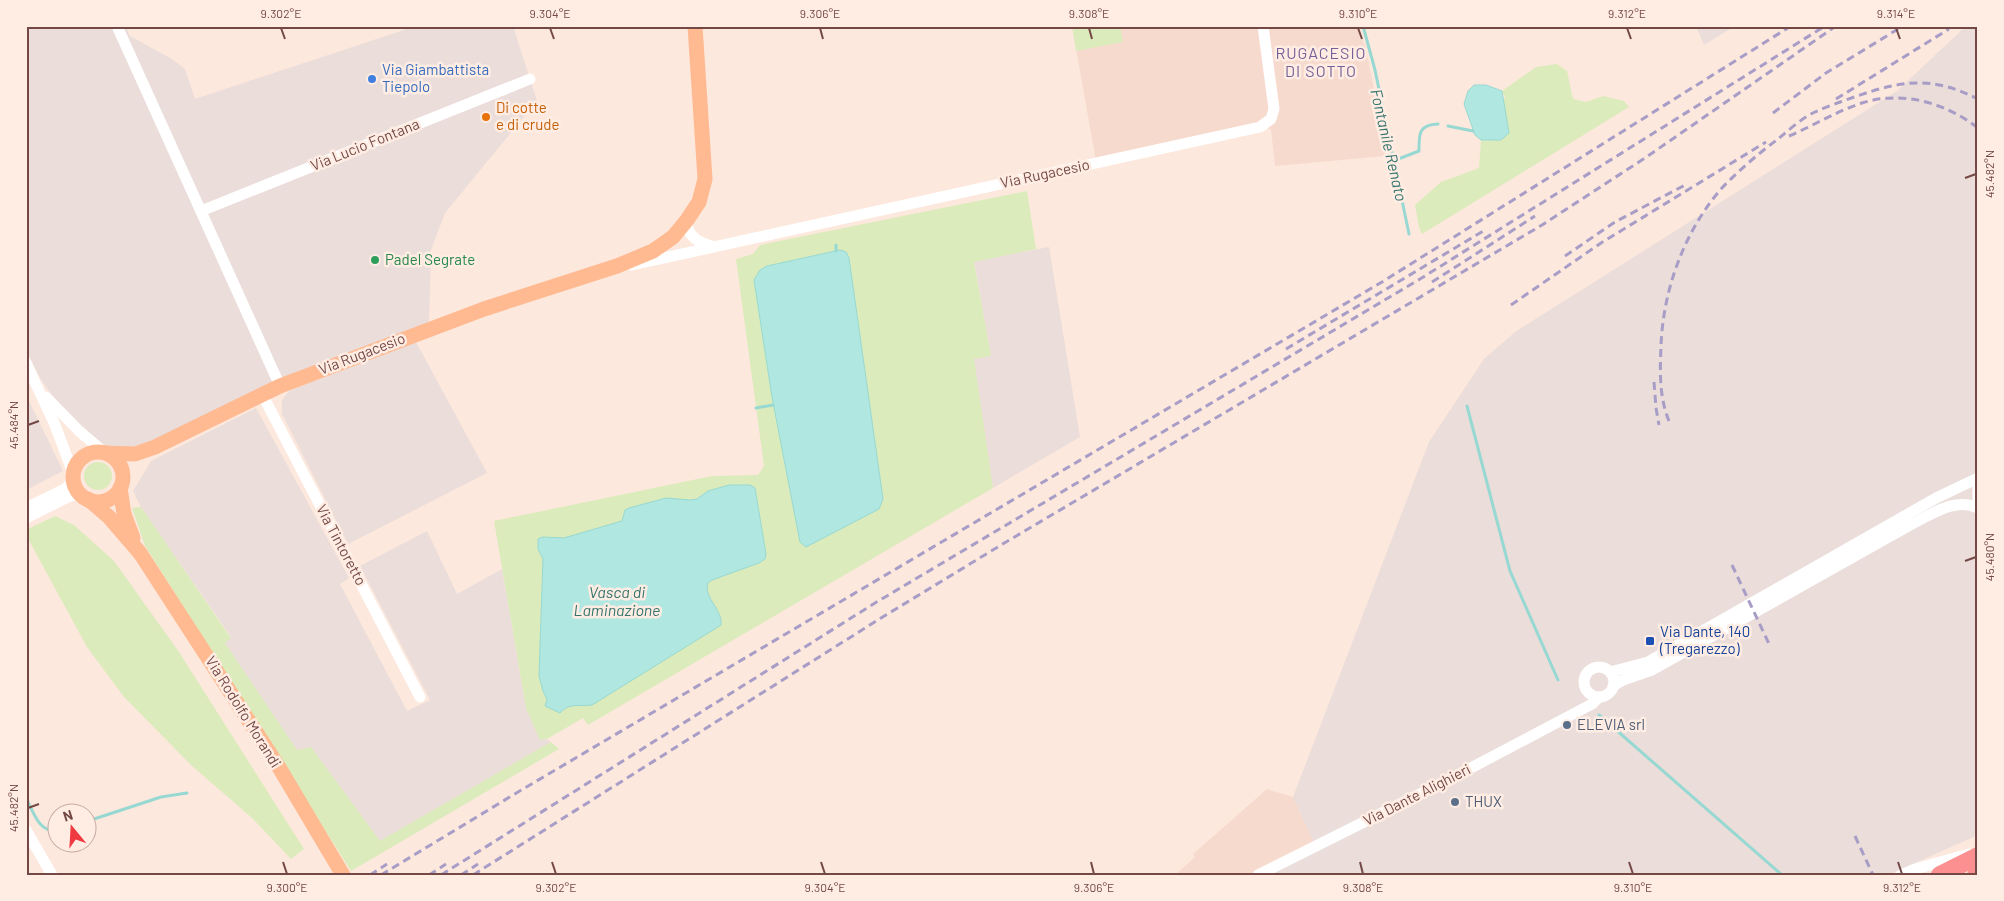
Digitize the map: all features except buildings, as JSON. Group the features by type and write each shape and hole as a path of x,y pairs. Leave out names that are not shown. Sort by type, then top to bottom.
{"highway":[{"path":"1940,875 1978,856"}],"main road":[{"name":"Via Rugacesio","path":"105,453 135,454 155,447 280,386 484,309 617,266 652,251 673,237 688,226 701,196 706,173 695,26"},
{"name":"Via Rugacesio","path":"121,485 133,467 155,447"},
{"path":"97,452 105,453 117,461 123,474 121,485 110,499 95,502 78,487 76,465 81,458 97,452"},
{"name":"Via Rodolfo Morandi","path":"121,485 124,514 140,553"},
{"name":"Via Rodolfo Morandi","path":"78,487 109,517 140,553 269,753 340,870"}],"street":[{"path":"118,26 280,386"},
{"name":"Via Rugacesio","path":"575,279 1264,126 1271,118 1274,109 1263,26"},
{"name":"Via Lucio Fontana","path":"201,211 530,79"},
{"path":"688,226 696,240 720,246"},
{"name":"Via Rodolfo Morandi","path":"26,363 78,487"},
{"name":"Via Rodolfo Morandi","path":"35,381 46,398 91,442 105,453"},
{"name":"Via Tintoretto","path":"262,394 420,697"},
{"path":"1575,713 1586,689 1585,679 1589,671 1601,668 1610,672 1648,662 1739,615 1910,519 1978,478"},
{"path":"1978,486 1978,502"},
{"path":"26,508 65,489 78,487"},
{"path":"26,518 70,496 78,487"},
{"path":"1910,519 1956,504 1970,504 1978,508"},
{"path":"1586,689 1590,694 1598,697 1608,694 1613,686 1623,680 1652,670 1739,615"},
{"path":"1610,672 1613,678 1613,686"},
{"name":"Via Dante Alighieri","path":"1258,875 1575,713 1592,704 1598,697"},
{"path":"26,830 52,875"},
{"path":"1901,875 1921,867 1978,852"}],"shaded area":[{"path":"26,26 129,26 126,27 130,36 172,59 185,69 195,99 416,26 513,26 537,101 445,213 431,250 429,323 156,442 133,448 110,447 100,443 56,401 40,378 26,349"},
{"path":"1072,26 1358,26 1366,49 1382,129 1385,156 1275,166 1271,130 1268,128 1097,167"},
{"path":"1696,26 1735,26 1704,45"},
{"path":"1966,26 1978,26 1978,835 1888,875 1269,875 1315,845 1293,797 1429,442 1484,359 1515,332 1897,91"},
{"path":"1049,247 1080,437 993,488 974,359 991,356 974,261"},
{"path":"416,342 487,473 348,544 282,414 282,400 289,391"},
{"path":"26,395 63,471 26,490"},
{"path":"256,408 349,578 340,584 407,711 430,700 360,566 427,531 457,594 502,569 526,708 540,740 547,739 551,742 380,841 311,747 297,750 224,643 231,637 141,507 133,491 151,461"},
{"path":"1267,789 1293,797 1315,845 1254,875 1175,875 1195,857 1193,854"}],"green space":[{"path":"1072,26 1120,26 1123,42 1076,51"},
{"path":"1557,64 1567,71 1573,99 1586,102 1603,96 1624,101 1629,107 1422,234 1415,205 1441,182 1479,168 1481,140 1490,141 1505,97 1502,91 1536,67"},
{"path":"1027,191 1036,249 974,262 991,356 974,359 993,488 588,725 583,718 547,739 540,740 526,708 494,521 712,476 758,475 764,466 736,259 753,254 760,245"},
{"path":"98,462 108,466 112,476 108,486 98,490 88,486 84,476 88,466"},
{"path":"141,507 231,638 225,643 297,750 311,747 380,841 551,742 559,749 351,871 145,546 132,508"},
{"path":"55,516 74,525 114,561 179,652 304,849 291,859 252,818 192,766 124,697 87,647 26,535 26,530"}],"water":[{"path":"1474,85 1486,85 1502,91 1509,133 1501,140 1481,140 1475,135 1464,104 1468,91"},
{"path":"840,250 846,252 849,258 883,499 879,509 806,547 800,542 772,397 754,280 760,270 767,266"},
{"name":"Vasca di Laminazione","path":"729,485 750,485 755,488 766,554 765,559 759,563 708,583 708,593 719,614 721,625 592,705 567,707 560,713 545,706 547,699 539,676 543,559 538,549 538,539 542,537 564,538 622,521 625,510 629,508 666,498 697,499 708,491"}],"waterway":[{"name":"Fontanile Renato","path":"1363,26 1375,70 1409,234"},
{"path":"1393,161 1419,151 1419,140 1423,128 1438,124"},
{"path":"1448,126 1473,131"},
{"path":"836,245 836,251"},
{"path":"756,408 773,405"},
{"path":"1467,406 1510,571 1558,680"},
{"path":"1599,715 1782,875"},
{"path":"98,818 161,797 187,793"},
{"path":"26,798 37,820 48,829"}],"railway":[{"path":"381,875 518,792 1382,282 1791,26"},
{"path":"441,875 875,603 1420,279 1825,26"},
{"path":"473,875 881,618 1542,225 1645,158 1836,26"},
{"path":"1773,113 1826,73 1903,26"},
{"path":"1836,99 1949,29"},
{"path":"1669,421 1663,403 1660,374 1666,304 1671,283 1686,243 1696,224 1721,189 1756,157 1805,117 1857,96 1889,86 1918,83 1946,87 1978,99"},
{"path":"1789,136 1853,106 1877,99 1892,98 1923,101 1938,106 1965,119 1978,128"},
{"path":"1511,305 1601,243 1766,142"},
{"path":"1565,256 1615,222 1687,184"},
{"path":"1432,282 1535,216"},
{"path":"1286,349 1485,230"},
{"path":"1654,382 1659,425"},
{"path":"1732,565 1770,646"},
{"path":"1855,836 1873,875"},
{"path":"370,875 387,864"},
{"path":"429,875 446,864"},
{"path":"461,875 478,864"}],"place":[{"name":"Via Giambattista Tiepolo","path":"372,79"},
{"name":"Di cotte e di crude","path":"486,117"},
{"name":"Padel Segrate","path":"375,260"},
{"name":"Via Dante, 140 (Tregarezzo)","path":"1650,641"},
{"name":"ELEVIA srl","path":"1567,725"},
{"name":"THUX","path":"1455,802"}],"district":[{"name":"RUGACESIO DI SOTTO","path":"1321,62"}]}
